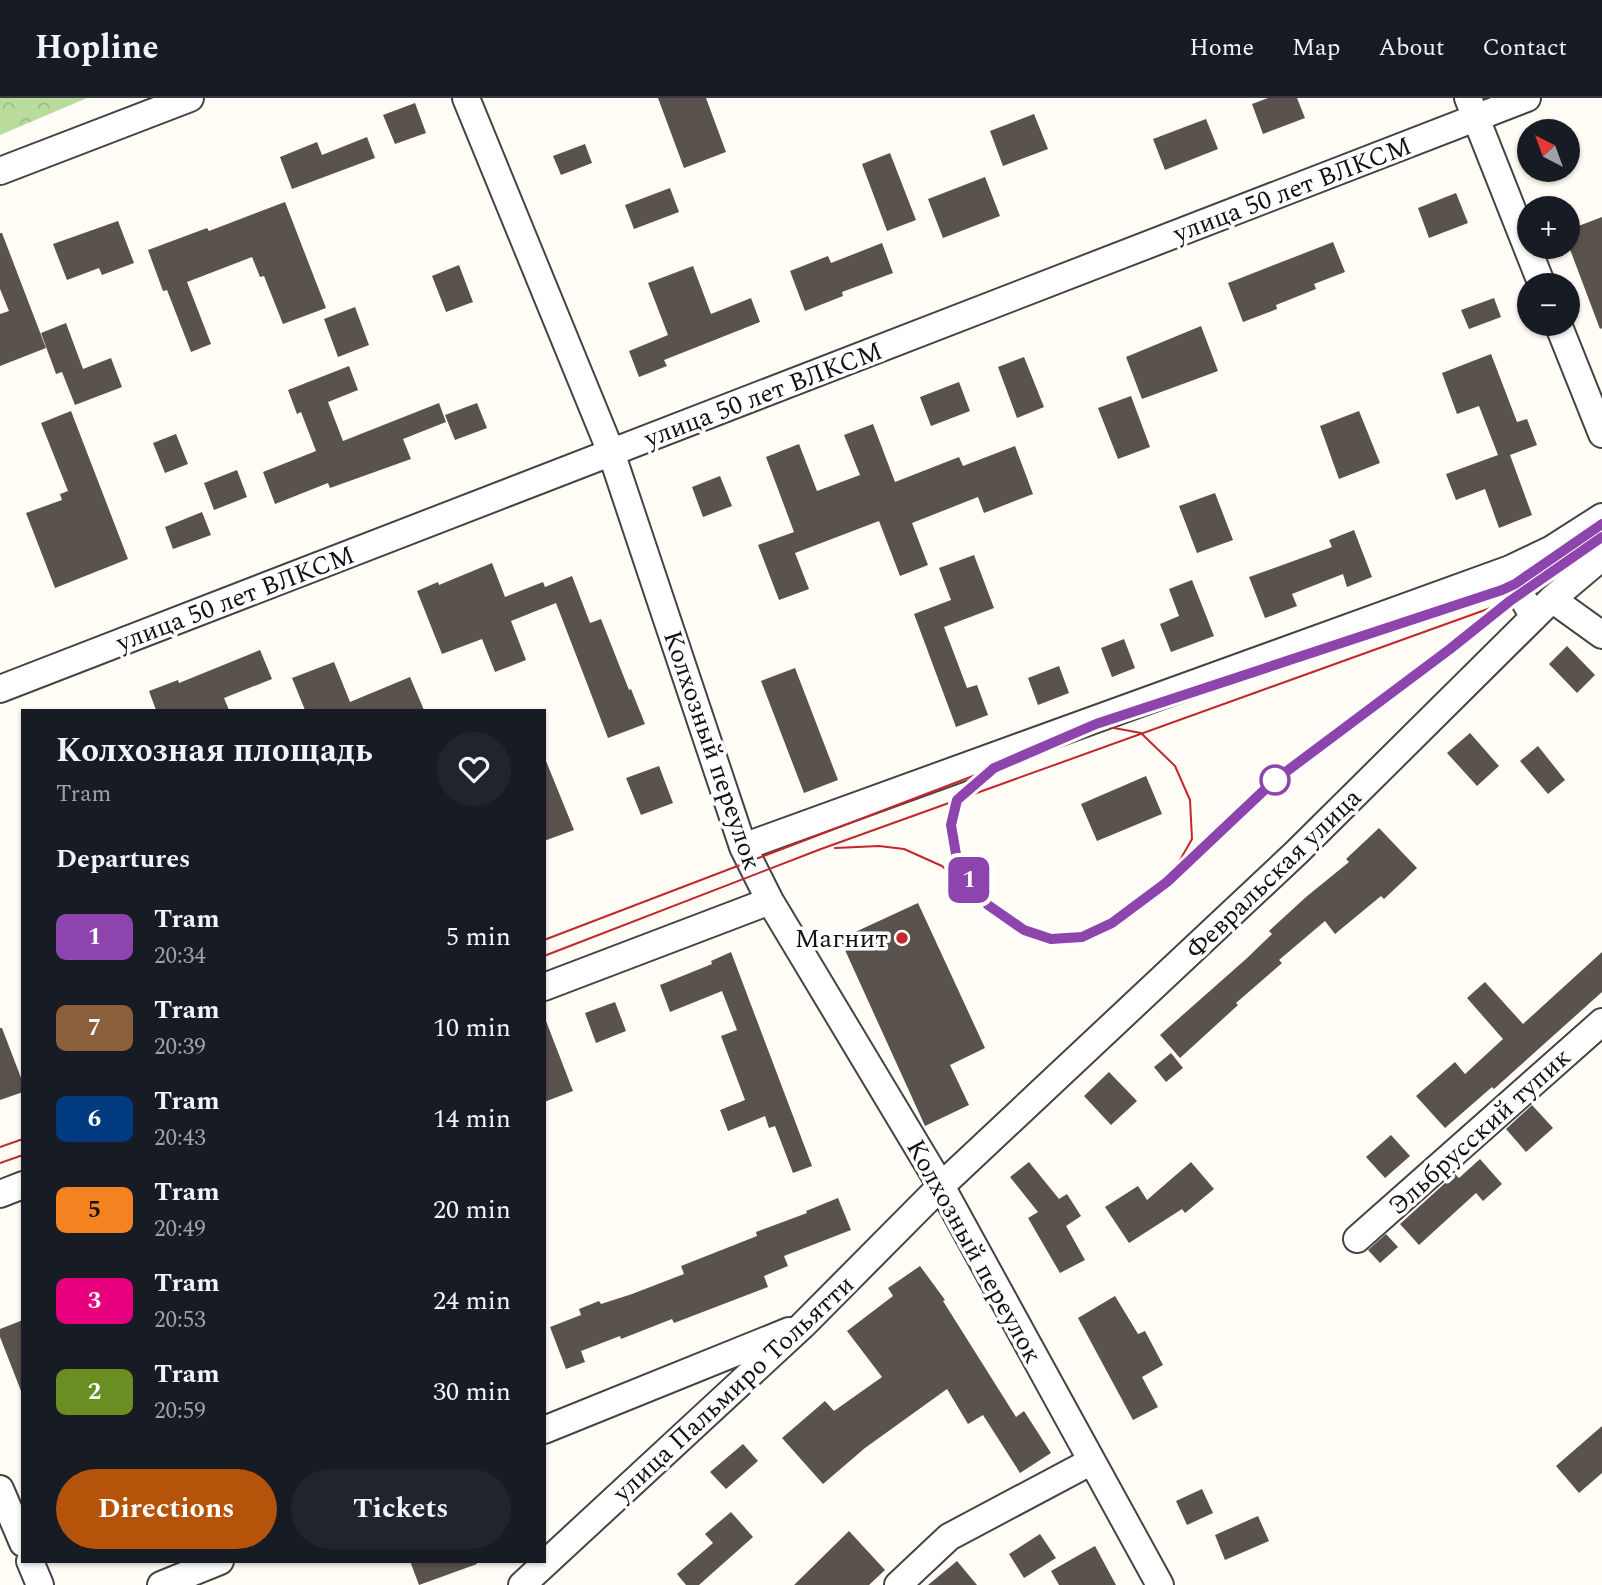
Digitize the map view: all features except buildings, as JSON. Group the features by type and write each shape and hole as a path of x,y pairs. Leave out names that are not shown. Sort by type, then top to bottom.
{"street":[{"path":"0,171 190,98"},
{"name":"Колхозный переулок","path":"466,98 611,452 743,847 770,901 941,1186 1160,1585"},
{"name":"улица 50 лет ВЛКСМ","path":"0,689 611,452 1472,108 1527,98"},
{"path":"1472,108 1537,273"},
{"path":"1563,336 1602,435"},
{"path":"743,847 1510,569 1552,549 1602,517"},
{"name":"Февральская улица","path":"941,1186 1297,852 1543,608 1602,557"},
{"path":"1510,569 1515,584 1543,608 1602,635"},
{"path":"546,986 770,901"},
{"name":"Эльбрусский тупик","path":"1357,1239 1602,1022"},
{"path":"0,1194 21,1186"},
{"name":"улица Пальмиро Тольятти","path":"546,1563 803,1325 941,1186"},
{"path":"546,1429 803,1325"},
{"path":"898,1585 949,1537 1092,1461"},
{"path":"0,1489 21,1538"},
{"path":"31,1563 40,1585"},
{"path":"161,1585 215,1563"},
{"name":"улица Пальмиро Тольятти","path":"522,1585 546,1563"}],"green space":[{"path":"0,98 87,98 0,135"}],"tram line":[{"path":"546,939 994,768 1096,725 1515,585 1602,524"},
{"name":"1","path":"1602,524 1515,584 1502,590 1096,724 994,768 957,800 951,825 958,866 988,905 1024,930 1051,939 1082,937 1112,923 1167,882 1275,780 1510,601 1602,537"},
{"path":"835,848 879,846 904,849 942,866 988,905 1024,930 1051,939 1082,937 1113,923 1167,882 1275,781 1510,601 1569,560"},
{"path":"546,955 821,849 1510,601"},
{"path":"1098,725 1141,733 1175,766 1190,800 1192,839 1176,867"},
{"path":"961,796 952,819 952,840 958,866 968,880"},
{"path":"0,1147 21,1140"},
{"path":"0,1163 21,1156"}],"place":[{"name":"Магнит","path":"902,938"}]}
